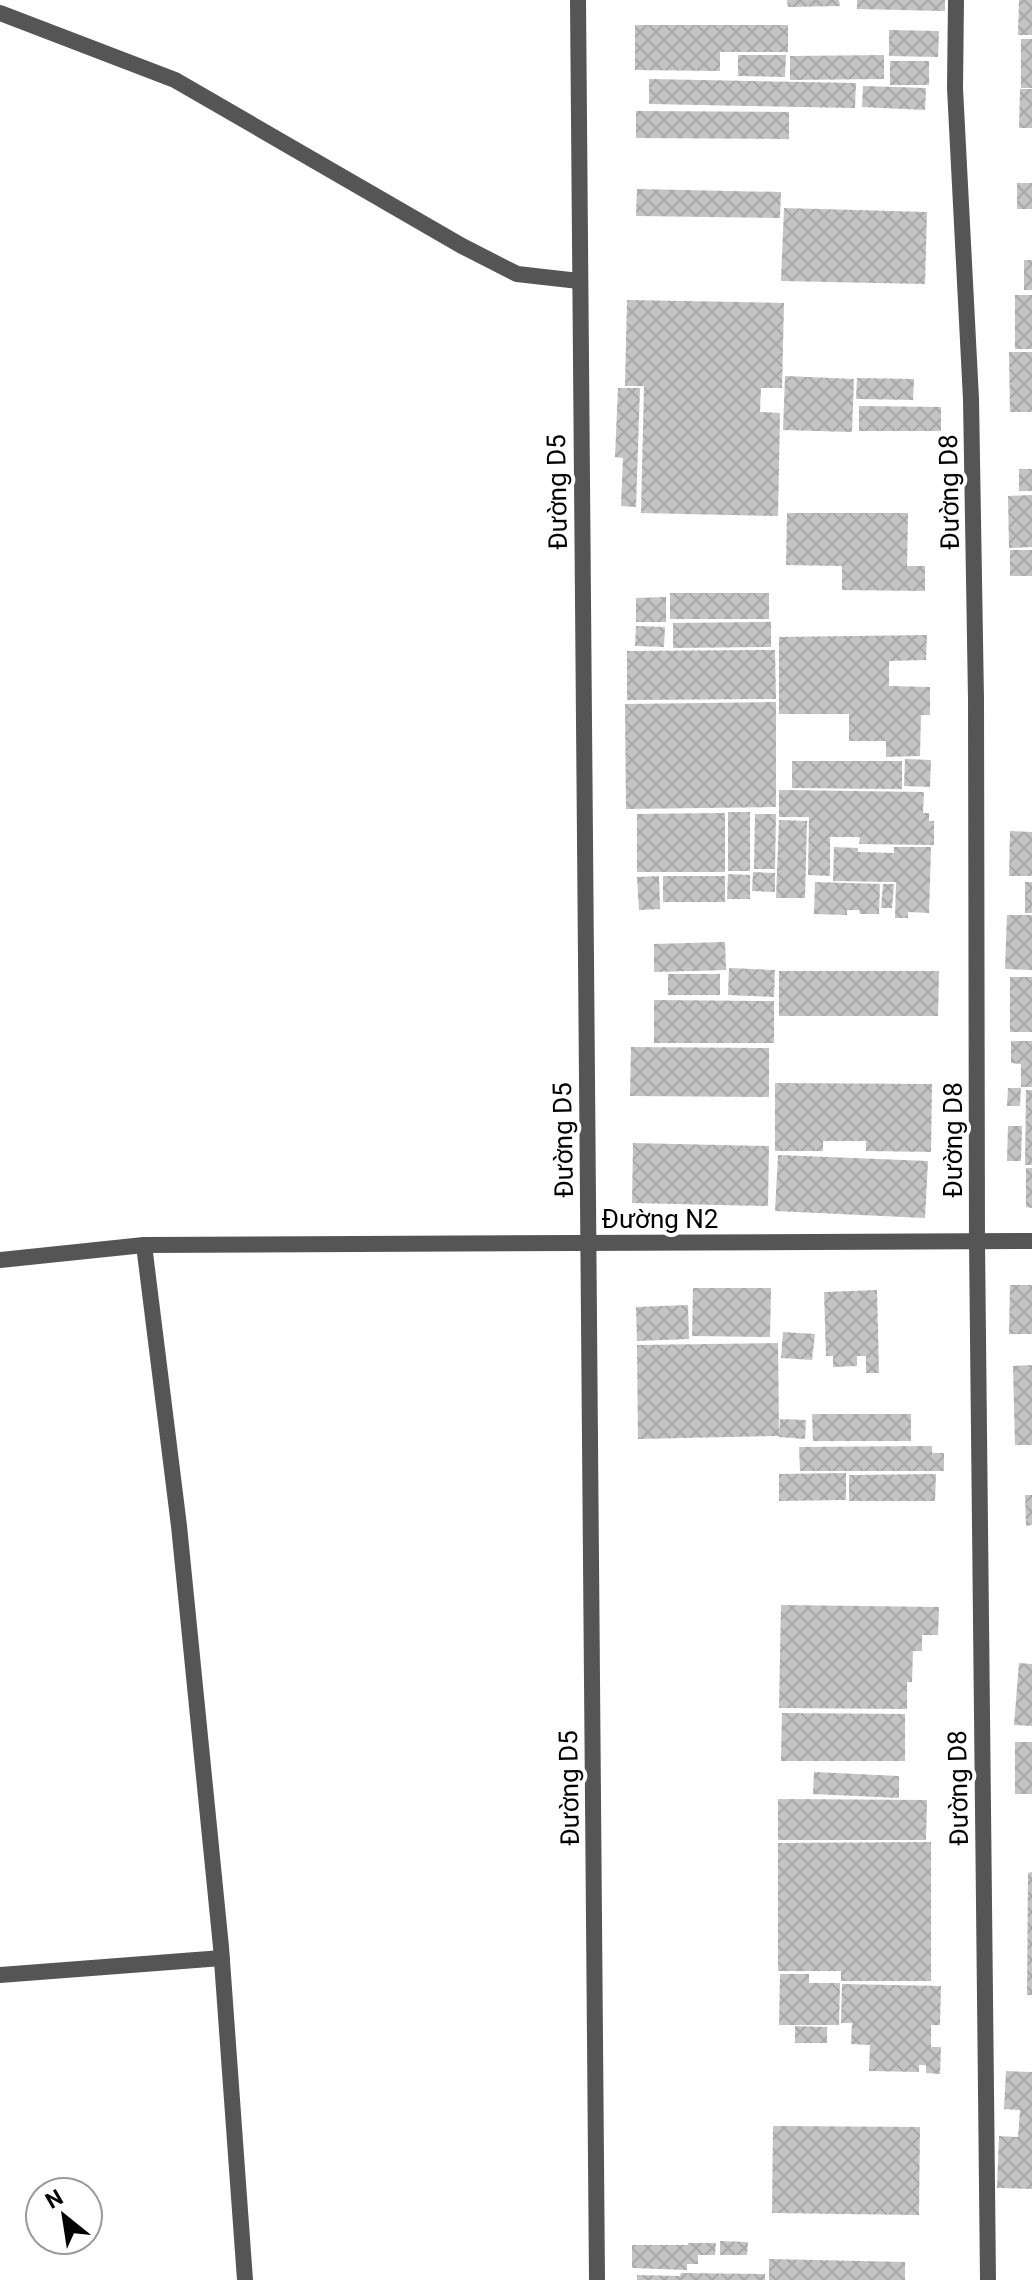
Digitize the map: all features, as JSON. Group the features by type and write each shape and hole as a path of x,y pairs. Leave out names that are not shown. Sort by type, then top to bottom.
{"street":[{"name":"Đường D5","path":"578,0 597,2280"},
{"name":"Đường D8","path":"956,0 955,88 971,399 976,699 977,1243 988,2280"},
{"path":"0,13 175,80 448,238 517,274 579,281"},
{"name":"Đường N2","path":"0,1260 144,1245 1032,1241"},
{"path":"144,1245 179,1526 222,1958 245,2280"},
{"path":"0,1975 222,1958"}],"building":[{"path":"787,0 839,0 840,6 788,7"},
{"path":"857,0 945,0 945,11 857,9"},
{"path":"1019,0 1032,0 1032,35 1018,35"},
{"path":"635,25 788,25 788,52 720,52 720,71 635,70"},
{"path":"889,30 939,31 938,57 889,56"},
{"path":"1021,39 1032,39 1032,88 1021,88"},
{"path":"738,55 786,55 785,77 738,76"},
{"path":"884,55 884,79 790,80 790,56"},
{"path":"890,61 929,61 929,85 890,85"},
{"path":"649,79 856,83 855,108 649,104"},
{"path":"863,86 926,88 925,110 862,107"},
{"path":"1020,89 1032,89 1032,128 1019,128"},
{"path":"636,111 789,112 789,139 636,138"},
{"path":"1017,183 1032,183 1032,209 1017,209"},
{"path":"637,189 781,192 780,218 636,216"},
{"path":"784,208 927,212 925,284 781,281"},
{"path":"1024,260 1032,260 1032,290 1024,290"},
{"path":"1015,295 1032,295 1032,349 1015,349"},
{"path":"627,300 784,303 782,388 761,388 760,412 780,413 778,516 641,513 644,386 625,386"},
{"path":"1009,352 1032,352 1032,412 1010,412"},
{"path":"785,376 854,379 852,432 783,430"},
{"path":"857,378 914,379 913,400 856,399"},
{"path":"618,388 640,388 636,507 621,506 623,458 615,457"},
{"path":"859,406 941,407 941,431 859,431"},
{"path":"1019,469 1032,469 1032,491 1019,491"},
{"path":"1032,495 1032,547 1009,548 1008,496"},
{"path":"787,513 908,513 907,566 925,566 925,591 842,590 842,566 786,565"},
{"path":"1010,550 1032,550 1032,576 1010,576"},
{"path":"670,593 769,593 769,619 670,619"},
{"path":"666,597 666,622 636,622 636,598"},
{"path":"771,622 771,647 673,648 673,623"},
{"path":"636,626 665,627 664,647 635,646"},
{"path":"927,635 926,660 889,661 889,686 930,687 930,715 921,715 920,756 886,757 886,741 849,741 849,714 779,714 779,637"},
{"path":"775,650 776,699 627,700 627,651"},
{"path":"776,702 776,807 626,809 625,704"},
{"path":"905,759 931,760 930,787 904,786"},
{"path":"792,761 902,761 902,789 792,788"},
{"path":"779,790 924,792 923,813 929,813 929,821 934,821 934,845 859,844 860,837 830,837 830,876 808,875 809,817 779,817"},
{"path":"728,812 750,812 750,871 728,871"},
{"path":"725,813 725,872 637,872 637,814"},
{"path":"755,814 776,814 775,869 754,869"},
{"path":"779,820 807,821 805,898 776,898"},
{"path":"1010,831 1032,832 1032,876 1009,876"},
{"path":"834,847 858,848 858,852 894,853 894,847 931,847 929,913 908,912 908,918 895,918 896,882 833,881"},
{"path":"753,872 775,873 775,892 752,891"},
{"path":"728,874 750,875 750,899 727,899"},
{"path":"659,876 660,909 639,910 637,877"},
{"path":"663,876 725,876 725,902 663,902"},
{"path":"815,882 880,884 879,914 847,910 847,915 814,914"},
{"path":"1025,882 1032,882 1032,913 1025,913"},
{"path":"883,884 894,884 892,908 881,908"},
{"path":"1007,915 1032,915 1032,970 1005,969"},
{"path":"725,942 726,970 654,972 654,944"},
{"path":"729,968 775,970 774,997 728,995"},
{"path":"779,971 939,971 938,1016 779,1016"},
{"path":"668,974 720,974 720,995 668,995"},
{"path":"1010,977 1032,977 1032,1032 1010,1032"},
{"path":"654,1000 774,1001 774,1043 654,1043"},
{"path":"1011,1041 1032,1041 1032,1087 1021,1087 1021,1064 1011,1063"},
{"path":"631,1047 769,1048 769,1097 630,1096"},
{"path":"775,1083 932,1084 931,1152 866,1151 866,1141 823,1141 823,1151 775,1151"},
{"path":"1008,1088 1021,1088 1020,1106 1007,1106"},
{"path":"1026,1090 1032,1090 1032,1165 1025,1165"},
{"path":"1008,1126 1022,1126 1021,1161 1007,1161"},
{"path":"633,1143 769,1146 768,1206 632,1203"},
{"path":"778,1155 928,1161 925,1218 775,1211"},
{"path":"1026,1168 1032,1168 1032,1208 1026,1207"},
{"path":"1010,1285 1032,1285 1032,1334 1009,1334"},
{"path":"693,1288 771,1288 770,1337 692,1336"},
{"path":"877,1290 879,1373 866,1373 866,1356 857,1356 857,1366 833,1367 833,1356 826,1356 824,1292"},
{"path":"688,1305 689,1339 637,1341 636,1307"},
{"path":"783,1332 815,1334 812,1360 781,1358"},
{"path":"778,1343 779,1436 638,1439 637,1345"},
{"path":"1032,1365 1032,1445 1015,1445 1013,1366"},
{"path":"812,1414 911,1414 911,1441 813,1441"},
{"path":"780,1419 806,1420 805,1439 779,1437"},
{"path":"932,1446 932,1453 944,1453 944,1471 800,1471 799,1447"},
{"path":"846,1473 846,1500 779,1501 779,1474"},
{"path":"936,1474 935,1501 849,1501 849,1475"},
{"path":"1025,1495 1032,1495 1032,1525 1026,1526"},
{"path":"781,1605 939,1607 938,1635 922,1635 922,1651 913,1651 912,1682 907,1682 907,1709 779,1708"},
{"path":"1019,1663 1032,1664 1032,1726 1014,1725"},
{"path":"782,1713 905,1714 905,1761 781,1761"},
{"path":"1015,1742 1032,1742 1032,1794 1015,1794"},
{"path":"814,1772 899,1776 899,1798 813,1794"},
{"path":"778,1799 927,1800 926,1840 778,1840"},
{"path":"931,1842 931,1981 841,1981 841,1971 778,1971 778,1843"},
{"path":"1032,1872 1032,1995 1027,1995 1028,1873"},
{"path":"780,1974 809,1974 809,1983 840,1983 839,2025 779,2025"},
{"path":"842,1984 941,1986 940,2025 931,2025 931,2047 941,2047 940,2074 926,2073 926,2065 919,2065 919,2072 869,2071 870,2045 851,2044 852,2023 841,2023"},
{"path":"795,2026 827,2027 827,2043 795,2043"},
{"path":"1006,2071 1032,2072 1032,2189 997,2188 999,2136 1018,2137 1020,2110 1004,2109"},
{"path":"773,2126 920,2127 919,2215 772,2213"},
{"path":"720,2241 748,2242 747,2255 720,2255"},
{"path":"716,2243 715,2255 698,2255 698,2264 687,2264 687,2270 632,2268 632,2245"},
{"path":"769,2259 905,2262 905,2280 769,2280"},
{"path":"681,2273 765,2274 765,2280 637,2280 637,2275 680,2276"}]}
